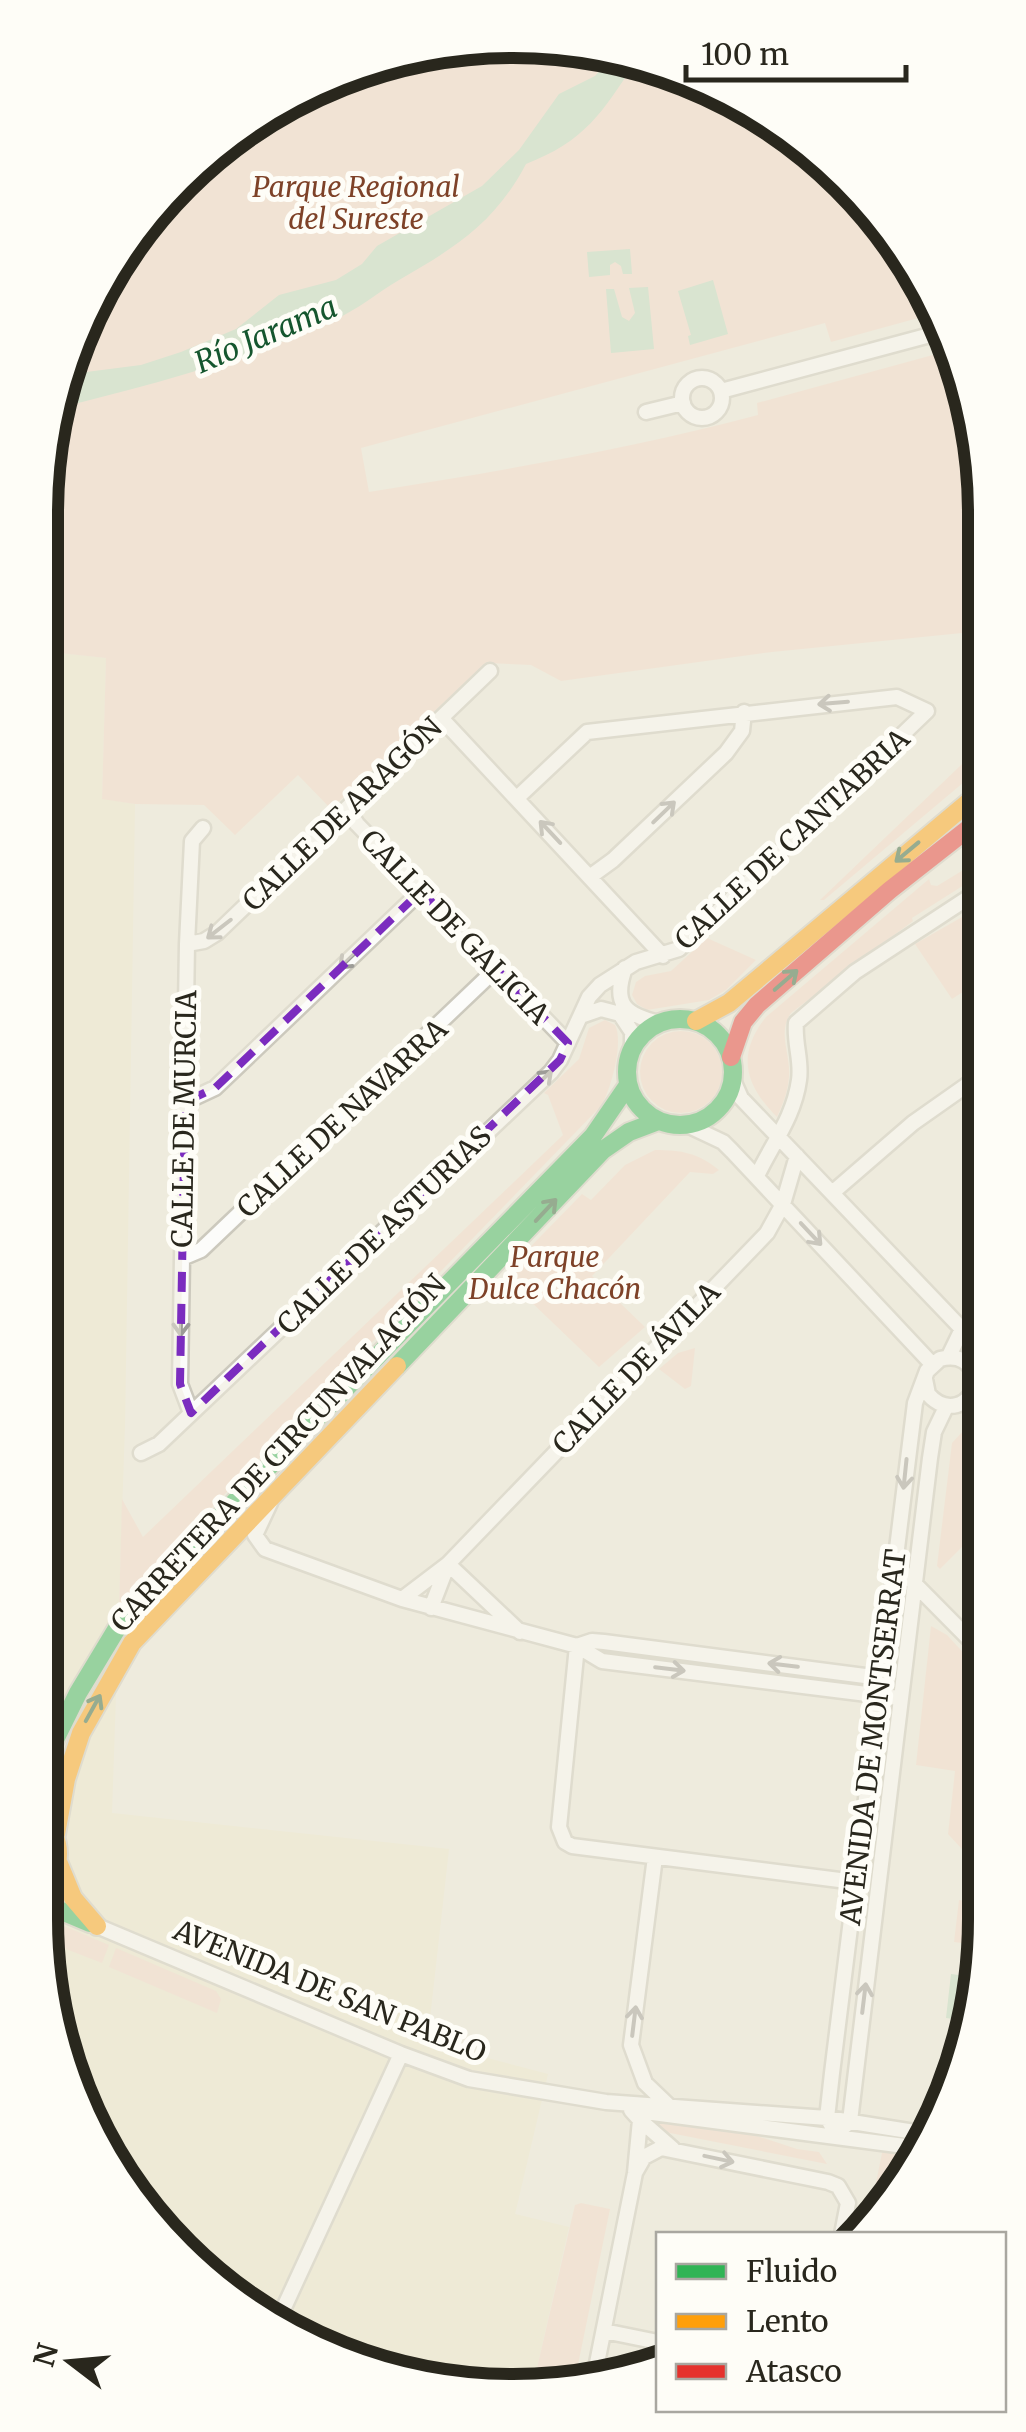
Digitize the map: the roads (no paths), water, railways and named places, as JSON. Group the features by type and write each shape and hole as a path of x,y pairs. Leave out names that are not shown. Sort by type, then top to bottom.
{"main road":[{"path":"696,1022 729,1003 968,803"},
{"path":"731,1057 744,1022 757,1005 890,890 968,829"},
{"path":"696,1022 711,1029 724,1042 731,1057 732,1080 727,1096 718,1110 704,1120 687,1125 658,1122 634,1100 628,1085 626,1072 632,1048 648,1029 660,1023 696,1022"},
{"name":"CARRETERA DE CIRCUNVALACIÓN","path":"58,1734 116,1630 168,1570 593,1136 628,1085"},
{"name":"CARRETERA DE CIRCUNVALACIÓN","path":"58,1814 76,1740 132,1643 603,1150 629,1132 658,1122"},
{"name":"CARRETERA DE CIRCUNVALACIÓN","path":"58,1842 59,1864"},
{"name":"AVENIDA DE SAN PABLO","path":"59,1864 72,1898 98,1926"},
{"name":"AVENIDA DE SAN PABLO","path":"58,1909 98,1926"}],"street":[{"path":"721,391 932,335"},
{"path":"693,380 713,380 721,391 718,411 705,418 692,414 683,403 684,390 693,380"},
{"path":"646,412 683,403"},
{"name":"CALLE DE ARAGÓN","path":"187,944 216,934 490,671"},
{"name":"CALLE DE CANTABRIA","path":"600,985 649,957 679,949 927,711 898,697 744,712"},
{"path":"517,798 587,732 744,712 742,730 726,752 613,860 591,876"},
{"path":"442,719 663,956"},
{"name":"CALLE DE GALICIA","path":"352,806 357,824 568,1043"},
{"name":"CALLE DE MURCIA","path":"191,1413 180,1384 187,944 192,841 203,828"},
{"path":"185,1102 214,1088 420,891"},
{"path":"757,1176 780,1139 799,1081 796,1024 855,972 968,898"},
{"path":"626,968 621,980 622,1003 629,1013 660,1023"},
{"name":"CALLE DE NAVARRA","path":"182,1258 201,1250 496,970"},
{"name":"CALLE DE ASTURIAS","path":"141,1454 159,1444 551,1072 589,997 600,985"},
{"path":"580,1016 601,1009 620,1014 632,1032 632,1048"},
{"path":"732,1080 741,1098 962,1329"},
{"path":"832,1193 913,1123 968,1084"},
{"path":"687,1125 724,1142 932,1364"},
{"name":"CALLE DE ÁVILA","path":"402,1600 448,1564 767,1234 784,1204 797,1156"},
{"path":"949,1356 968,1324"},
{"path":"968,1363 949,1356 932,1364 925,1379 932,1400 946,1407 968,1401"},
{"name":"AVENIDA DE MONTSERRAT","path":"827,2118 914,1403 925,1379"},
{"name":"AVENIDA DE MONTSERRAT","path":"850,2121 934,1432 946,1407"},
{"path":"272,1498 256,1536 265,1549 402,1600 577,1646 602,1660 900,1698"},
{"path":"448,1564 521,1633"},
{"name":"CALLE DE ÁVILA","path":"431,1608 448,1564"},
{"path":"895,1564 968,1638"},
{"path":"577,1646 604,1642 902,1680"},
{"path":"577,1646 561,1838 572,1846 856,1882"},
{"path":"655,1857 631,2045 645,2083 669,2105"},
{"name":"AVENIDA DE SAN PABLO","path":"98,1926 469,2079 606,2102"},
{"path":"282,2311 401,2054"},
{"path":"853,2094 872,2120 891,2128"},
{"path":"806,2116 830,2098"},
{"path":"606,2102 827,2118 915,2132"},
{"path":"606,2102 636,2115 908,2146"},
{"path":"636,2115 674,2150"},
{"path":"597,2367 635,2174 636,2115"},
{"path":"827,2118 836,2135"},
{"path":"836,2135 850,2121"},
{"path":"635,2174 652,2151 674,2150 828,2182 838,2186 848,2203 842,2232"},
{"path":"604,2331 656,2342"}],"water":[{"name":"Río Jarama","path":"604,66 628,72 602,110 578,135 526,164 501,203 472,232 351,311 266,347 71,404 80,373 141,365 181,352 236,329 279,295 336,280 362,264 377,246 482,186 519,150 559,94 595,76"},
{"path":"630,249 632,274 623,274 615,262 610,265 610,275 589,277 587,252"},
{"path":"713,280 728,334 690,345 691,335 678,291"},
{"path":"648,287 654,349 611,353 606,289 614,289 622,317 629,321 635,313 629,288"},
{"path":"951,1974 965,1976 957,2020 946,2018"}],"park label":[{"name":"Parque Regional del Sureste","path":"356,203"},
{"name":"Parque Dulce Chacón","path":"555,1273"}]}
